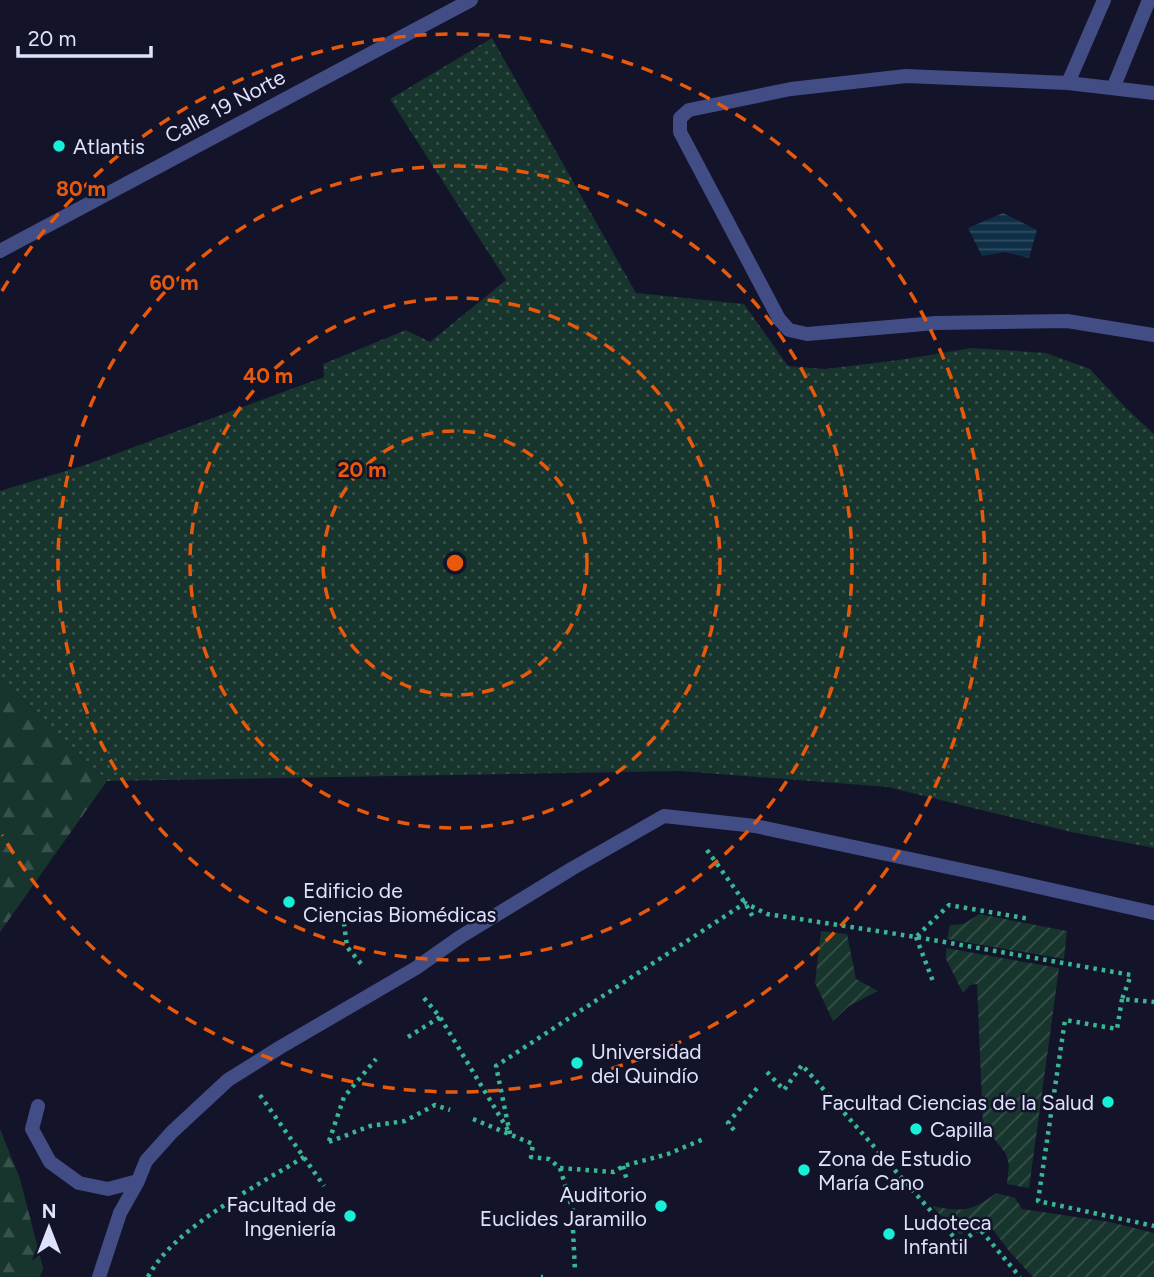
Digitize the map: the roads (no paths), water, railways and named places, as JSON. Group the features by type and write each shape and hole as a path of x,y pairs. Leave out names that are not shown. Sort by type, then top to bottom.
{"street":[{"name":"Calle 19 Norte","path":"0,251 471,0"},
{"path":"1068,83 1104,0"},
{"path":"1114,86 1149,0"},
{"path":"1154,93 1114,86 906,76 791,89 690,110 680,118 680,132 779,319 789,330 807,334 936,323 1068,321 1154,335"},
{"path":"99,1277 120,1213 146,1161 172,1132 228,1080 556,878 664,816 755,826 1154,914"},
{"path":"38,1106 33,1129 50,1162 79,1183 108,1189 138,1181"}],"water":[{"path":"1003,213 1037,230 1029,258 1005,252 982,256 968,228"}],"place":[{"name":"Atlantis","path":"59,146"},
{"name":"Edificio de Ciencias Biomédicas","path":"289,902"},
{"name":"Universidad del Quindío","path":"577,1063"},
{"name":"Facultad Ciencias de la Salud","path":"1108,1102"},
{"name":"Capilla","path":"916,1129"},
{"name":"Zona de Estudio María Cano","path":"804,1170"},
{"name":"Auditorio Euclides Jaramillo","path":"661,1206"},
{"name":"Facultad de Ingeniería","path":"350,1216"},
{"name":"Ludoteca Infantil","path":"889,1234"}]}
